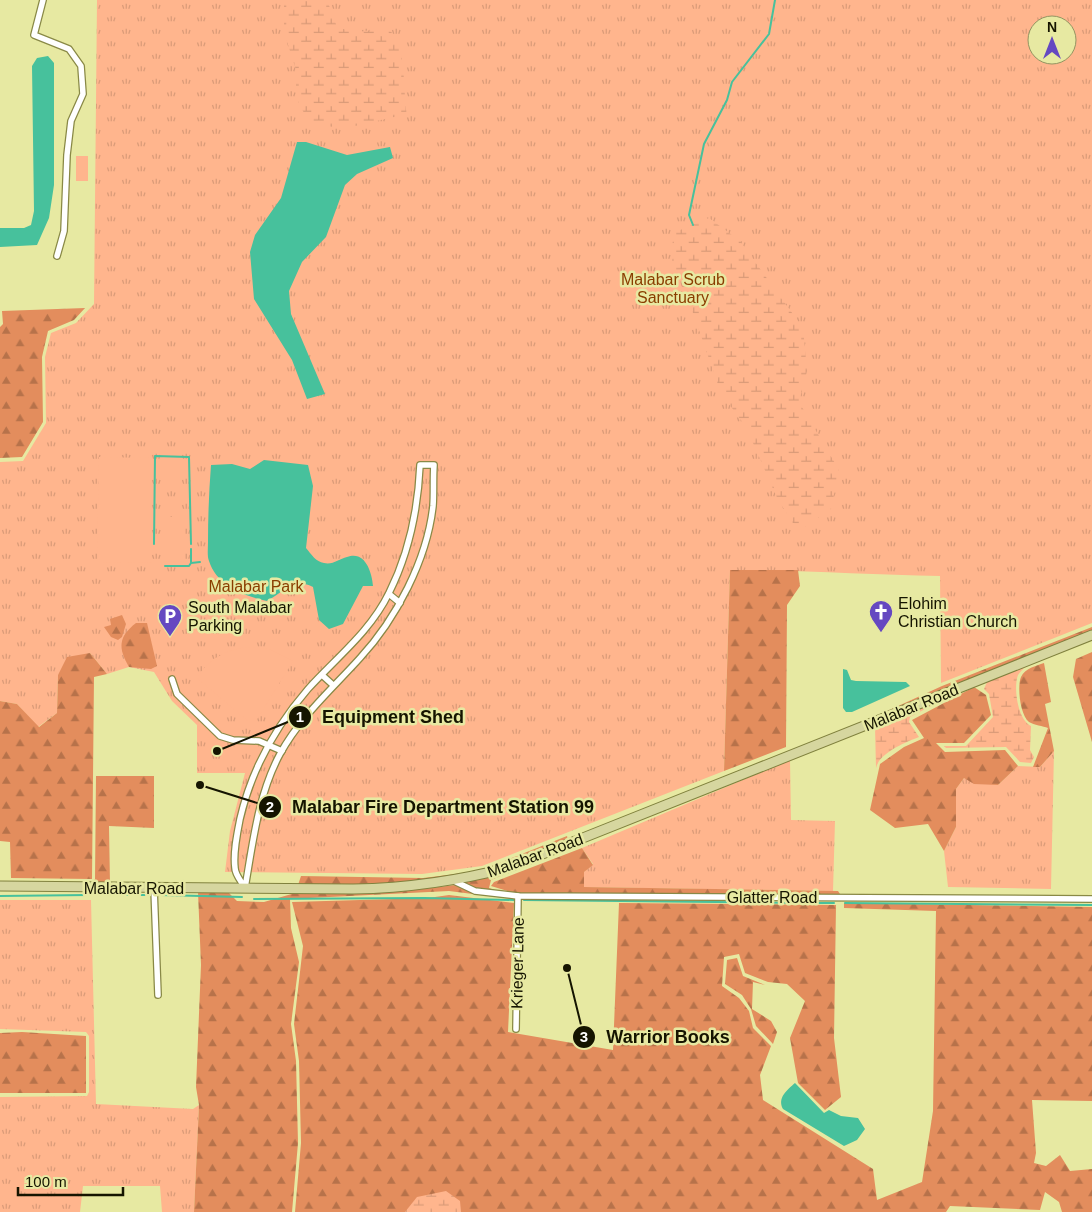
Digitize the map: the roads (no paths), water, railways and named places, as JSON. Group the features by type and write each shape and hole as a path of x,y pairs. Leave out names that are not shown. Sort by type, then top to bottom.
{"main road":[{"name":"Malabar Road","path":"0,886 397,888 454,881 510,868 1092,635"}],"street":[{"path":"43,0 34,34 69,49 81,66 83,94 71,122 67,155 64,231 57,256"},
{"path":"420,465 434,465 433,506 427,538 400,603 382,632 333,685 282,751 270,773 256,817 245,888 235,870 238,832 249,788 286,717 369,624 389,594 411,534 416,511 420,465"},
{"path":"389,594 400,603"},
{"path":"322,675 333,685"},
{"path":"172,679 177,694 220,736 259,741 282,751"},
{"name":"Glatter Road","path":"454,881 475,891 518,896 1092,899"},
{"path":"154,888 158,995"},
{"name":"Krieger Lane","path":"516,1029 518,896"}],"waterway":[{"path":"693,225 689,215 704,144 727,100 732,82 769,34 775,0"},
{"path":"154,544 155,456 189,457 191,544"},
{"path":"165,566 189,566 191,563 191,549"},
{"path":"191,563 200,562"},
{"path":"0,896 88,895"},
{"path":"99,895 149,895"},
{"path":"160,895 242,897"},
{"path":"254,899 425,898 515,900"},
{"path":"524,900 802,903"},
{"path":"814,903 834,903"},
{"path":"845,903 1092,905"}],"place":[{"name":"Elohim Christian Church","path":"881,633"},
{"name":"South Malabar Parking","path":"170,637"},
{"name":"Equipment Shed","path":"217,751"},
{"name":"Malabar Fire Department Station 99","path":"200,785"},
{"name":"Warrior Books","path":"567,968"}],"park label":[{"name":"Malabar Scrub Sanctuary","path":"673,288"},
{"name":"Malabar Park","path":"256,586"}]}
